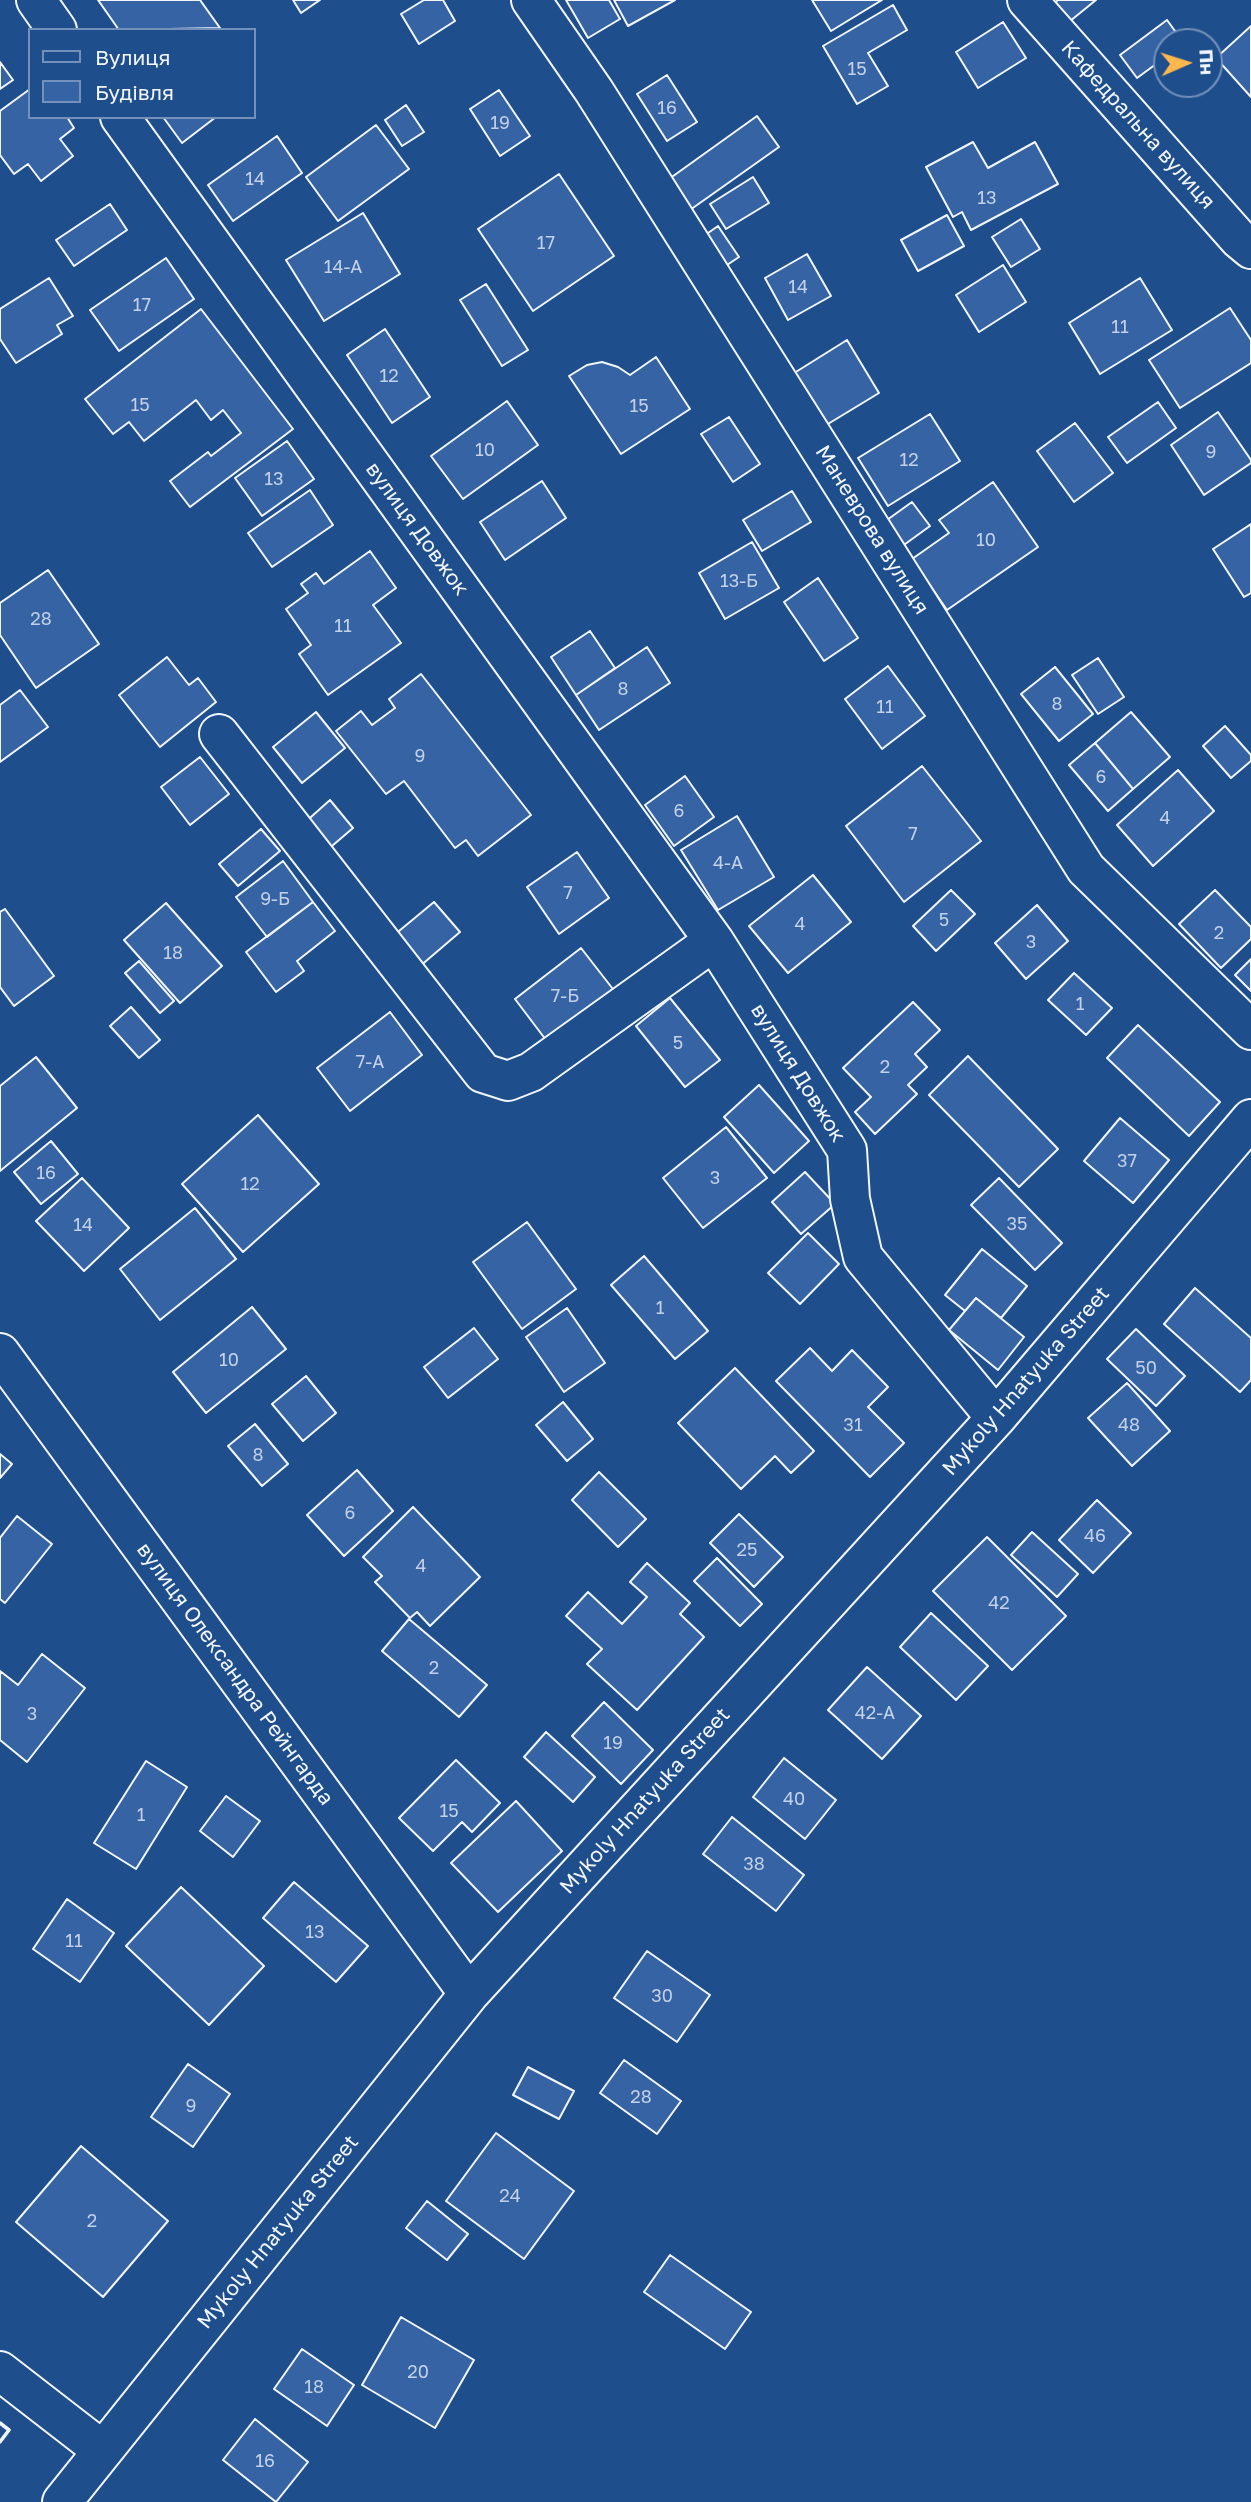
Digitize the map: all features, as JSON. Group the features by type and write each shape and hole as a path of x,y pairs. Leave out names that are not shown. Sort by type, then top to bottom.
{"street":[{"path":"36,0 56,28"},
{"name":"Маневрова вулиця","path":"531,0 594,92 1086,869 1251,1030"},
{"name":"Кафедральна вулиця","path":"1027,0 1239,239 1251,249"},
{"name":"вулиця Довжок","path":"121,119 714,941 847,1150 850,1199 863,1257 996,1418"},
{"path":"219,734 483,1073 508,1081 531,1072 714,941"},
{"name":"Mykoly Hnatyuka Street","path":"62,2502 469,1994 996,1418 1251,1119"},
{"name":"вулиця Олександра Рейнгарда","path":"0,1353 469,1994"},
{"path":"0,2371 102,2450"}],"building":[{"path":"98,0 200,0 220,28 118,28"},
{"path":"293,0 320,0 301,13"},
{"path":"424,0 443,0 455,21 419,44 401,14"},
{"path":"566,0 609,0 620,19 588,38"},
{"path":"614,0 675,0 628,26"},
{"path":"812,0 882,0 831,31"},
{"path":"1058,0 1096,0 1064,26 1049,8"},
{"path":"893,5 907,30 868,53 888,86 857,104 823,46"},
{"path":"1167,20 1173,28 1156,28"},
{"path":"1003,22 1026,58 978,88 956,52"},
{"path":"1251,26 1251,97 1223,66 1223,52"},
{"path":"1153,30 1153,66 1137,78 1120,55"},
{"path":"0,62 13,80 0,89"},
{"path":"667,75 697,122 667,141 637,94"},
{"path":"28,90 28,119 68,119 74,128 60,139 73,156 41,181 28,164 14,174 0,155 0,111"},
{"path":"499,90 530,136 500,156 470,109"},
{"path":"406,105 424,132 402,146 385,120"},
{"path":"757,116 779,147 690,210 669,179"},
{"path":"164,119 213,119 182,143"},
{"path":"376,125 409,169 338,221 306,177"},
{"path":"277,136 302,173 233,221 208,185"},
{"path":"973,142 988,168 1035,142 1058,184 971,230 962,212 953,217 926,167"},
{"path":"559,174 614,256 533,311 478,229"},
{"path":"753,177 769,203 726,229 710,204"},
{"path":"110,204 127,230 74,266 56,240"},
{"path":"363,213 400,274 324,321 286,260"},
{"path":"947,215 964,246 918,271 901,240"},
{"path":"1021,219 1040,249 1011,267 992,237"},
{"path":"718,226 739,257 721,269 701,238"},
{"path":"807,254 831,296 788,320 765,278"},
{"path":"166,258 194,299 119,351 90,310"},
{"path":"1003,265 1026,302 979,332 956,295"},
{"path":"49,278 73,316 57,325 62,334 16,363 0,339 0,309"},
{"path":"1140,278 1172,330 1100,374 1069,323"},
{"path":"486,284 528,350 502,366 460,300"},
{"path":"1230,308 1251,340 1251,363 1180,408 1149,360"},
{"path":"201,309 293,429 190,507 170,481 208,452 211,456 241,433 223,410 211,420 196,400 144,441 129,422 113,434 85,399"},
{"path":"385,329 430,397 392,423 347,355"},
{"path":"847,340 879,393 823,427 791,375"},
{"path":"656,357 690,409 621,454 569,376 587,365 602,362 618,367 630,375"},
{"path":"507,401 538,445 463,499 431,456"},
{"path":"1158,402 1176,428 1127,463 1108,437"},
{"path":"1218,412 1251,463 1204,495 1171,445"},
{"path":"930,414 960,461 888,506 858,458"},
{"path":"729,417 760,464 733,482 701,434"},
{"path":"1075,423 1113,473 1074,502 1037,451"},
{"path":"287,441 314,479 262,516 235,478"},
{"path":"542,481 566,518 505,560 480,522"},
{"path":"993,482 1038,547 947,610 912,559 949,533 939,520"},
{"path":"310,490 333,525 272,567 248,533"},
{"path":"792,491 811,522 762,551 743,520"},
{"path":"912,502 930,526 897,550 880,525"},
{"path":"1251,524 1251,593 1244,597 1213,549"},
{"path":"752,542 779,588 725,619 699,573"},
{"path":"370,551 396,588 373,605 401,643 328,695 299,654 311,645 286,609 308,593 301,584 316,573 324,584"},
{"path":"48,570 99,644 36,688 0,635 0,603"},
{"path":"818,578 858,638 824,661 784,602"},
{"path":"590,631 615,668 576,695 551,657"},
{"path":"647,647 670,683 599,730 576,695"},
{"path":"167,657 189,685 198,678 216,702 160,747 119,695"},
{"path":"1098,658 1124,697 1098,714 1072,675"},
{"path":"888,666 925,716 882,749 845,699"},
{"path":"1055,667 1093,714 1059,741 1021,694"},
{"path":"421,674 531,815 478,856 466,840 455,848 404,781 386,794 336,731 361,711 372,725 395,708 389,699"},
{"path":"20,690 48,727 0,762 0,705"},
{"path":"316,712 345,748 302,783 273,747"},
{"path":"1131,712 1170,757 1133,789 1095,743"},
{"path":"1225,726 1251,755 1251,761 1231,778 1203,746"},
{"path":"1095,743 1133,789 1108,811 1069,765"},
{"path":"200,757 229,794 190,825 161,787"},
{"path":"922,766 981,841 904,902 846,826"},
{"path":"1178,770 1214,811 1153,866 1117,825"},
{"path":"685,776 714,817 674,846 645,805"},
{"path":"330,800 353,828 325,852 302,825"},
{"path":"737,816 774,877 718,910 681,850"},
{"path":"261,829 280,851 238,886 219,864"},
{"path":"577,852 609,898 559,934 527,887"},
{"path":"283,861 313,902 267,937 236,897"},
{"path":"813,875 851,922 788,973 749,926"},
{"path":"951,890 975,914 936,951 913,926"},
{"path":"1215,890 1251,927 1251,939 1221,968 1179,924"},
{"path":"313,902 335,931 297,961 304,971 276,992 246,952"},
{"path":"434,902 460,932 419,967 393,936"},
{"path":"166,903 222,966 180,1003 124,940"},
{"path":"1037,905 1068,941 1026,979 995,943"},
{"path":"5,909 54,976 14,1006 0,987 0,912"},
{"path":"581,948 616,993 549,1044 515,999"},
{"path":"1251,959 1251,991 1235,975"},
{"path":"139,961 174,1001 160,1013 125,973"},
{"path":"1074,973 1112,1008 1086,1035 1048,1000"},
{"path":"670,998 720,1060 685,1087 636,1026"},
{"path":"913,1002 940,1030 915,1054 927,1067 908,1085 917,1094 875,1134 855,1112 871,1097 843,1068"},
{"path":"131,1007 160,1040 139,1058 110,1026"},
{"path":"390,1012 422,1055 350,1111 317,1068"},
{"path":"1138,1025 1220,1102 1189,1136 1107,1058"},
{"path":"968,1056 1058,1149 1019,1187 929,1095"},
{"path":"36,1057 77,1108 0,1171 0,1086"},
{"path":"759,1085 809,1141 774,1173 724,1117"},
{"path":"258,1115 319,1184 243,1252 182,1184"},
{"path":"1120,1118 1169,1160 1133,1203 1084,1161"},
{"path":"726,1127 767,1178 703,1228 663,1178"},
{"path":"51,1141 78,1174 41,1204 14,1172"},
{"path":"805,1172 835,1204 801,1234 772,1202"},
{"path":"82,1178 129,1228 84,1271 36,1221"},
{"path":"999,1178 1062,1243 1035,1270 971,1205"},
{"path":"195,1208 236,1259 160,1320 120,1269"},
{"path":"527,1222 576,1289 522,1329 473,1262"},
{"path":"808,1233 839,1264 800,1304 768,1273"},
{"path":"982,1249 1027,1286 1001,1318 976,1298 965,1311 945,1295"},
{"path":"644,1256 708,1331 675,1359 611,1285"},
{"path":"1195,1288 1251,1338 1251,1380 1240,1392 1164,1324"},
{"path":"976,1298 1024,1337 998,1370 949,1330"},
{"path":"252,1307 286,1349 206,1413 173,1372"},
{"path":"567,1308 605,1363 564,1392 526,1337"},
{"path":"474,1328 498,1359 448,1398 424,1367"},
{"path":"1136,1329 1185,1376 1156,1406 1107,1359"},
{"path":"810,1348 832,1371 852,1350 888,1387 868,1407 904,1443 870,1477 776,1381"},
{"path":"735,1368 814,1451 791,1473 775,1456 741,1489 678,1423"},
{"path":"306,1376 336,1413 303,1441 272,1404"},
{"path":"1127,1383 1170,1431 1132,1466 1088,1418"},
{"path":"563,1402 593,1439 567,1461 536,1425"},
{"path":"255,1424 288,1464 262,1486 228,1446"},
{"path":"0,1454 12,1464 0,1478"},
{"path":"357,1470 393,1511 344,1556 307,1515"},
{"path":"599,1472 646,1519 618,1547 572,1500"},
{"path":"1097,1500 1131,1533 1093,1573 1059,1540"},
{"path":"413,1507 480,1577 430,1626 417,1612 410,1618 375,1582 382,1576 363,1557"},
{"path":"739,1514 783,1557 754,1587 710,1543"},
{"path":"17,1516 52,1544 5,1603 0,1599 0,1538"},
{"path":"1032,1532 1078,1574 1057,1597 1011,1555"},
{"path":"987,1537 1066,1616 1012,1670 933,1591"},
{"path":"717,1558 762,1604 740,1626 694,1581"},
{"path":"647,1563 690,1603 680,1614 704,1637 637,1710 587,1664 602,1649 566,1616 588,1592 622,1624 647,1597 630,1582"},
{"path":"931,1613 988,1666 956,1700 900,1647"},
{"path":"409,1619 487,1685 459,1717 382,1651"},
{"path":"42,1654 85,1688 27,1762 0,1740 0,1671 18,1685"},
{"path":"867,1667 921,1716 882,1759 828,1710"},
{"path":"604,1702 653,1750 621,1784 572,1736"},
{"path":"546,1732 595,1777 573,1802 524,1757"},
{"path":"784,1758 836,1800 805,1839 753,1797"},
{"path":"456,1760 500,1803 472,1832 462,1822 433,1851 399,1818"},
{"path":"146,1761 187,1787 136,1869 94,1843"},
{"path":"226,1796 260,1821 233,1857 200,1831"},
{"path":"516,1801 562,1851 498,1912 451,1863"},
{"path":"732,1817 804,1875 776,1911 703,1854"},
{"path":"294,1882 368,1946 336,1982 263,1918"},
{"path":"181,1887 264,1966 209,2025 126,1946"},
{"path":"67,1899 114,1933 80,1982 33,1949"},
{"path":"647,1951 710,1995 677,2042 614,1998"},
{"path":"624,2060 681,2101 657,2134 600,2093"},
{"path":"188,2064 230,2094 193,2147 151,2117"},
{"path":"528,2067 574,2091 559,2119 513,2095"},
{"path":"496,2133 574,2191 524,2259 446,2201"},
{"path":"81,2146 168,2221 103,2297 16,2222"},
{"path":"427,2201 468,2234 447,2260 406,2228"},
{"path":"670,2255 751,2312 725,2349 644,2292"},
{"path":"401,2317 474,2360 435,2428 362,2385"},
{"path":"302,2349 354,2385 327,2426 274,2389"},
{"path":"255,2419 308,2462 276,2502 223,2460"}],"wall":[{"path":"0,2423 9,2430 0,2442"}]}
